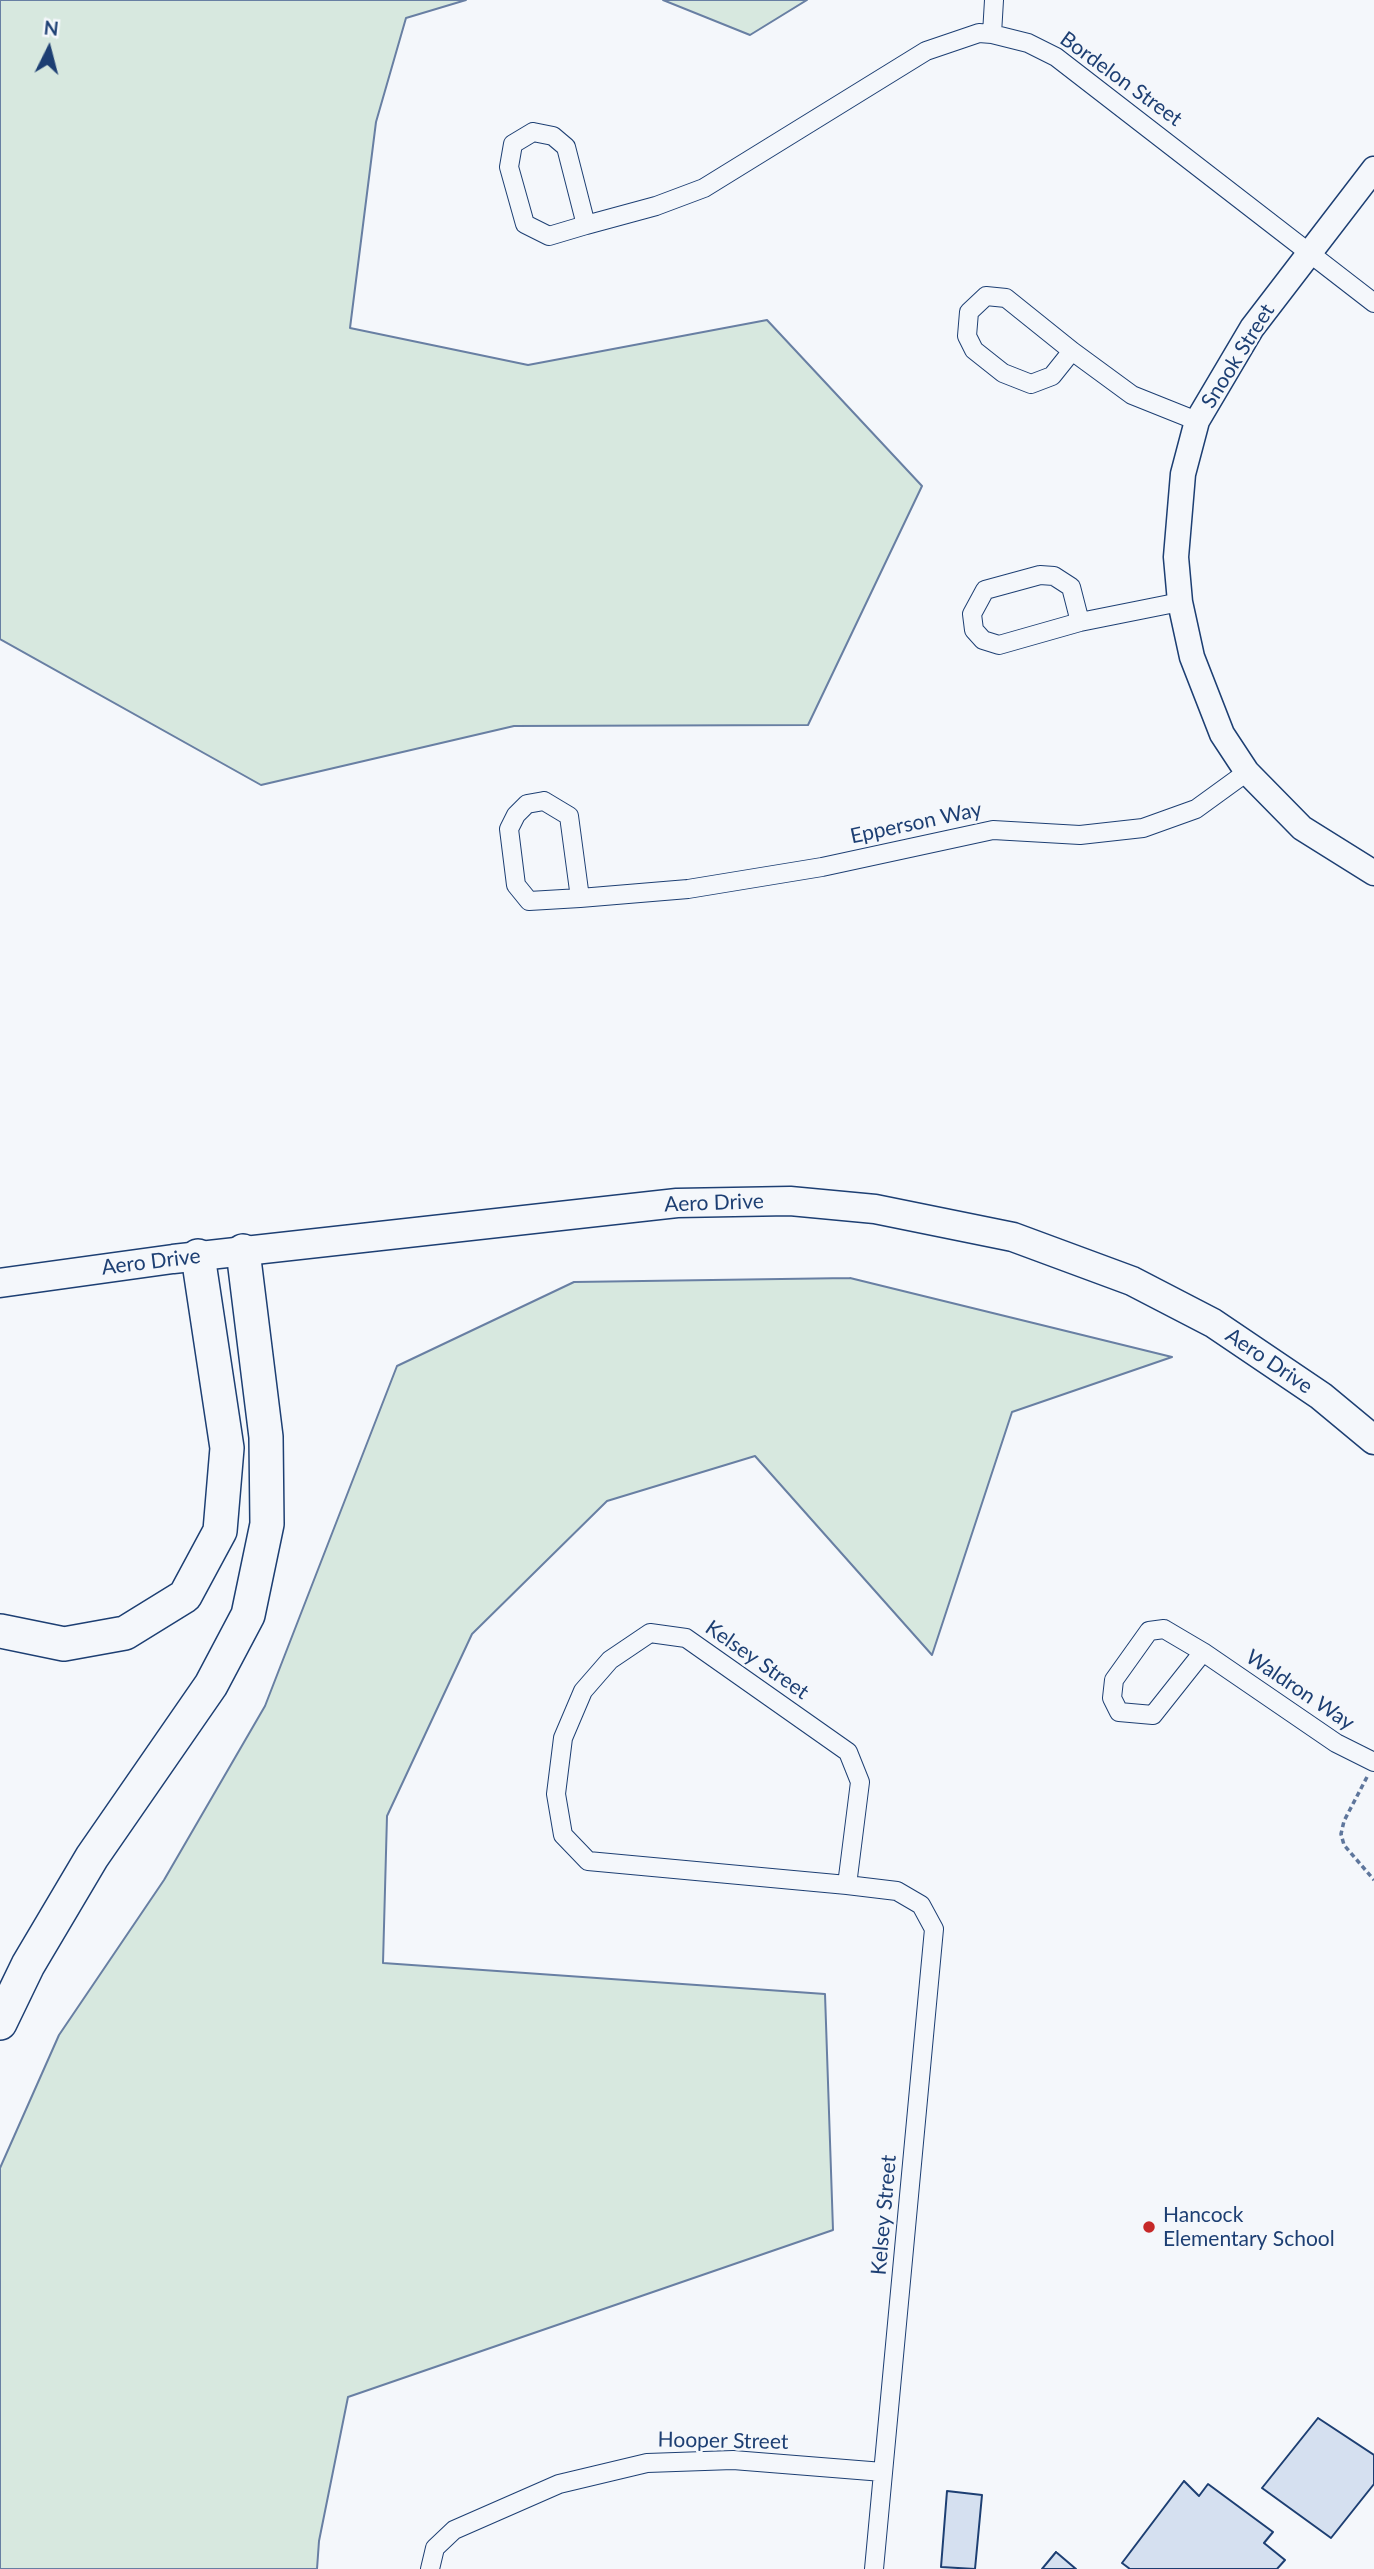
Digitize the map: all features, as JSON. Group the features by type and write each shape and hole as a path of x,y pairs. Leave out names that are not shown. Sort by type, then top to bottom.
{"highway":[{"path":"0,2023 28,1965 92,1857 211,1685 248,1615 267,1524 266,1437 243,1251"},
{"path":"0,1632 64,1644 125,1633 185,1596 220,1531 227,1448 198,1256"}],"main road":[{"name":"Aero Drive","path":"0,1283 198,1256 677,1203 790,1201 875,1209 1013,1237 1132,1282 1213,1323 1321,1396 1374,1440"}],"street":[{"path":"992,34 994,0"},
{"name":"Bordelon Street","path":"586,225 566,147 554,136 533,132 513,144 509,167 525,224 548,236 656,206 704,188 926,51 979,33 992,34 1028,43 1056,57 1374,303"},
{"name":"Snook Street","path":"1374,169 1252,328 1197,421 1183,474 1176,557 1180,602 1192,657 1222,734 1247,772 1302,828 1374,873"},
{"path":"1072,351 1052,376 1031,384 1003,373 974,350 967,336 970,312 986,296 1006,298 1132,395 1197,421"},
{"path":"1080,622 1071,587 1054,576 1040,575 985,590 972,614 974,630 983,640 999,645 1080,622 1180,602"},
{"name":"Epperson Way","path":"580,898 569,816 544,801 527,804 516,815 509,829 516,885 529,901 580,898 688,889 795,871 993,830 1080,835 1143,828 1196,809 1247,772"},
{"name":"Waldron Way","path":"1203,1652 1153,1715 1119,1712 1112,1698 1114,1680 1149,1631 1164,1629 1203,1652 1336,1743 1374,1765"},
{"name":"Kelsey Street","path":"847,1885 860,1782 848,1752 687,1638 650,1633 610,1660 583,1691 563,1738 556,1794 563,1835 588,1861 897,1891 922,1905 934,1929 874,2569"},
{"name":"Hooper Street","path":"429,2569 435,2549 454,2530 559,2484 647,2463 733,2460 883,2472"}],"path":[{"path":"1374,1765 1344,1821 1341,1835 1344,1845 1374,1880"}],"shaded area":[{"path":"0,0 466,0 406,18 376,122 350,328 528,365 767,320 922,486 808,725 514,726 261,785 0,639"},
{"path":"663,0 807,0 750,35"},
{"path":"850,1278 1172,1357 1012,1412 932,1655 755,1456 607,1501 472,1634 387,1816 383,1963 825,1994 833,2230 348,2397 319,2541 317,2569 0,2569 0,2168 59,2035 164,1880 265,1706 397,1366 574,1282"}],"building":[{"path":"1318,2418 1374,2455 1374,2484 1331,2538 1262,2488"},
{"path":"1184,2481 1199,2496 1208,2484 1273,2532 1264,2543 1285,2560 1277,2569 1130,2569 1122,2563"},
{"path":"947,2491 982,2495 975,2569 941,2567"},
{"path":"1056,2552 1076,2569 1042,2569"}],"place":[{"name":"Hancock Elementary School","path":"1149,2227"}]}
